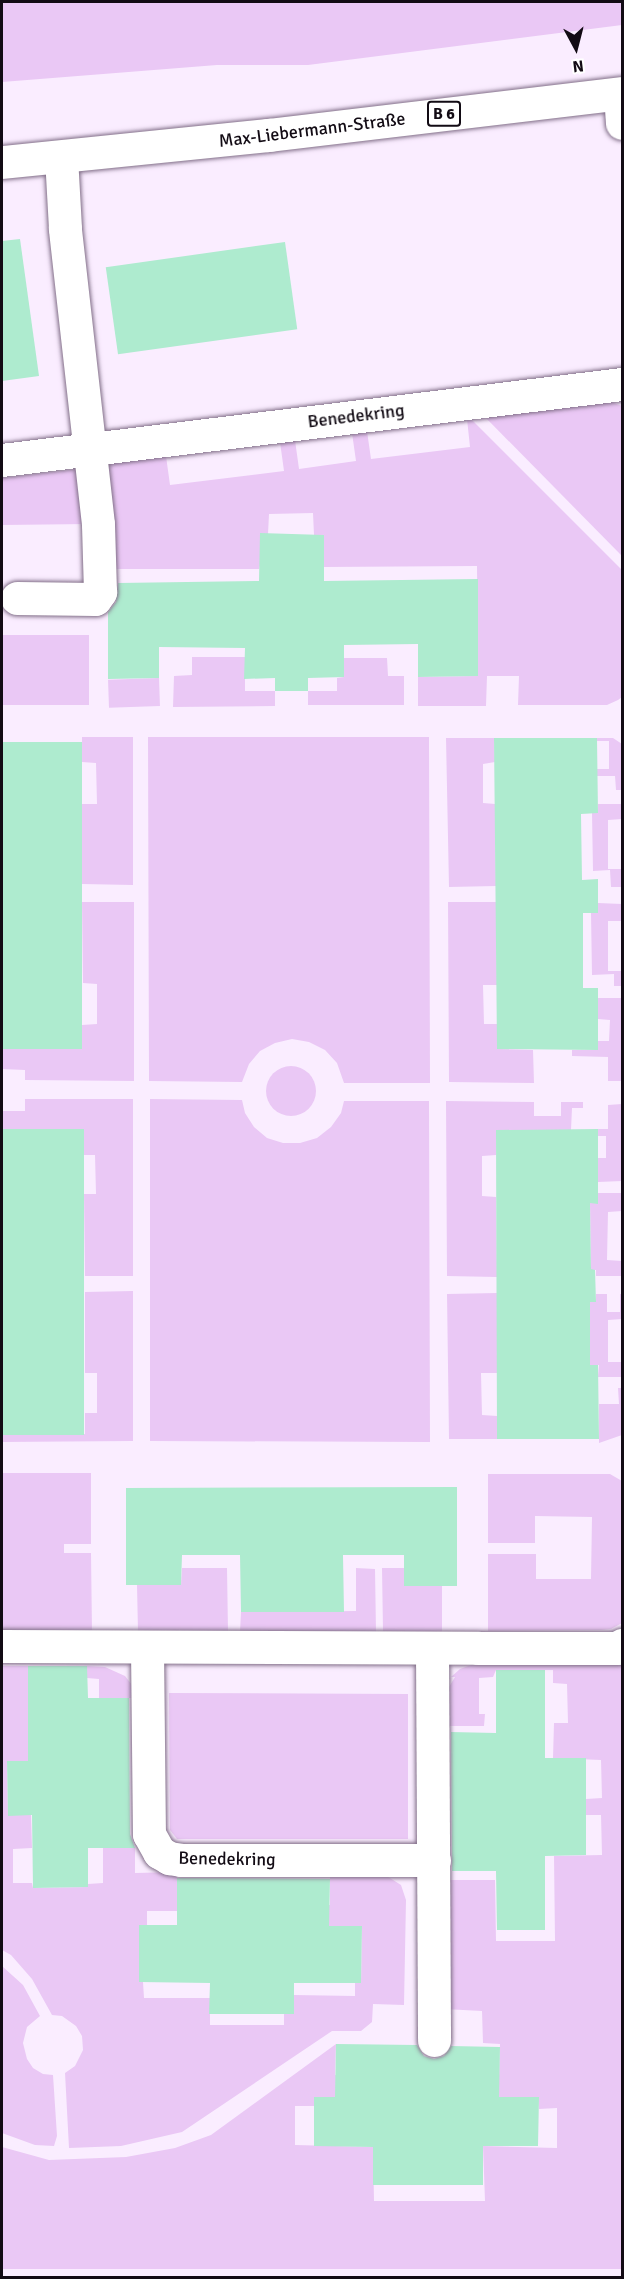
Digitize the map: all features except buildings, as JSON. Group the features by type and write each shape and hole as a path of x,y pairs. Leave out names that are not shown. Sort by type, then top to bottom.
{"street":[{"name":"Max-Liebermann-Straße","path":"2,162 622,104"},
{"path":"17,598 95,599 99,597 98,524 65,228 61,157"},
{"name":"Benedekring","path":"2,460 622,384"},
{"path":"2,1646 617,1648 622,1645"},
{"name":"Benedekring","path":"147,1647 149,1834 152,1844 159,1852 169,1858 181,1860 434,1860"},
{"path":"432,1648 434,2040"}],"shaded area":[{"path":"2,2 622,2 622,25 308,65 217,65 2,82"},
{"path":"605,400 622,406 622,556 484,416"},
{"path":"470,418 622,570 622,697 618,700 607,705 518,705 519,676 487,676 486,706 418,706 418,677 478,676 477,566 324,567 324,535 314,535 313,513 269,514 268,534 259,569 108,569 107,464 166,456 170,485 284,471 280,442 295,440 299,469 356,461 352,433 367,431 371,459 470,447 467,419"},
{"path":"88,468 89,524 2,525 2,478"},
{"path":"2,635 89,635 89,705 2,705"},
{"path":"192,657 245,657 245,691 275,691 275,706 173,707 174,676 192,675"},
{"path":"344,658 387,658 388,676 404,676 404,705 308,705 308,691 337,691 337,678 344,677"},
{"path":"159,678 160,706 109,708 108,680"},
{"path":"82,737 133,737 133,885 82,884 82,804 97,804 96,763 82,762"},
{"path":"148,737 429,737 430,1083 344,1083 337,1063 325,1050 309,1042 292,1039 275,1043 260,1051 249,1064 242,1082 149,1081"},
{"path":"446,738 494,738 495,762 483,764 483,803 495,804 496,886 449,887"},
{"path":"597,738 613,738 622,744 622,790 616,790 615,776 597,776 597,769 609,769 609,741 597,741"},
{"path":"598,804 622,804 622,819 608,820 608,869 622,869 622,887 611,887 610,870 593,871 592,813 598,813"},
{"path":"82,902 134,902 134,1081 25,1080 25,1070 2,1069 2,1049 82,1049 82,1025 97,1024 97,984 83,983"},
{"path":"448,902 496,902 497,985 483,985 484,1024 498,1024 498,1049 533,1050 534,1083 449,1082"},
{"path":"598,903 622,904 622,921 608,921 608,971 622,971 622,986 614,986 614,974 592,975 591,913 598,913"},
{"path":"598,998 622,998 622,1081 608,1081 608,1057 572,1056 572,1050 598,1050 598,1041 609,1041 610,1020 598,1019"},
{"path":"286,1066 296,1066 309,1073 316,1086 316,1096 309,1109 296,1116 286,1116 277,1112 270,1105 266,1096 266,1086 270,1077 277,1070"},
{"path":"25,1099 133,1099 133,1276 85,1276 84,1194 96,1194 95,1155 84,1155 84,1129 2,1129 2,1111 25,1111"},
{"path":"150,1099 242,1100 245,1113 254,1127 267,1138 283,1143 300,1143 317,1138 331,1127 341,1113 344,1101 429,1101 430,1442 150,1441"},
{"path":"446,1101 534,1102 534,1116 561,1116 561,1102 583,1102 583,1108 572,1108 571,1130 496,1130 496,1155 482,1156 482,1196 496,1197 497,1277 447,1276"},
{"path":"622,1104 622,1181 598,1182 598,1158 606,1158 606,1136 598,1136 598,1129 608,1129 608,1105"},
{"path":"598,1193 622,1193 622,1211 608,1212 607,1260 622,1261 622,1276 596,1276 596,1270 591,1270 590,1203 598,1203"},
{"path":"133,1291 133,1441 2,1442 2,1435 85,1434 85,1413 97,1413 97,1373 85,1373 85,1292"},
{"path":"497,1293 497,1373 481,1373 482,1415 497,1416 497,1439 449,1439 447,1294"},
{"path":"596,1294 607,1294 607,1312 620,1312 620,1294 622,1294 622,1319 608,1320 608,1362 622,1362 622,1377 598,1377 599,1365 590,1365 590,1302 596,1302"},
{"path":"618,1388 622,1388 622,1435 599,1443 599,1404 619,1404"},
{"path":"2,1473 91,1473 91,1544 64,1544 64,1553 91,1553 92,1632 2,1632"},
{"path":"488,1474 610,1474 622,1481 622,1623 611,1629 601,1630 488,1631 488,1554 536,1554 536,1579 591,1579 592,1517 535,1516 535,1543 488,1543"},
{"path":"182,1568 227,1568 228,1632 138,1632 137,1585 181,1585"},
{"path":"356,1568 375,1569 376,1632 240,1632 241,1612 356,1611"},
{"path":"382,1568 404,1568 404,1586 442,1586 442,1632 383,1631"},
{"path":"622,1662 622,2269 2,2269 2,2147 49,2160 126,2157 175,2148 211,2135 336,2044 335,2075 375,2075 375,2097 314,2097 314,2106 295,2106 295,2145 373,2147 374,2201 485,2201 483,2146 557,2148 557,2108 539,2109 538,2097 479,2097 499,2077 500,2044 483,2043 482,2011 444,2009 446,1880 495,1880 496,1941 555,1941 554,1856 602,1855 601,1815 586,1815 586,1799 602,1798 601,1760 553,1758 554,1723 568,1723 567,1684 553,1683 553,1670 496,1670 493,1677 479,1678 479,1714 485,1714 484,1726 449,1726 449,1687 455,1677 451,1677 460,1669 471,1665 615,1665"},
{"path":"2,1666 29,1666 28,1761 7,1761 8,1815 31,1815 32,1848 13,1849 13,1883 32,1883 33,1888 88,1887 88,1884 103,1883 103,1848 135,1848 135,1873 177,1872 177,1911 147,1911 147,1925 139,1926 139,1982 143,1982 144,1998 210,1998 210,2025 284,2025 284,2014 294,1995 355,1996 355,1983 361,1983 362,1926 293,1926 293,1905 330,1905 330,1873 382,1873 401,1885 406,1900 404,2005 373,2004 372,2022 361,2031 332,2031 182,2132 121,2146 69,2148 65,2073 75,2066 83,2050 82,2036 76,2026 62,2016 52,2015 32,1979 11,1955 2,1950"},
{"path":"86,1666 105,1667 125,1676 132,1685 134,1698 103,1698 102,1711 99,1711 99,1679 87,1678"},
{"path":"169,1693 408,1694 408,1839 177,1839 170,1830"},
{"path":"2,1966 23,1985 40,2016 27,2027 23,2043 27,2059 33,2068 43,2074 53,2075 57,2136 54,2146 35,2145 2,2133"}]}
